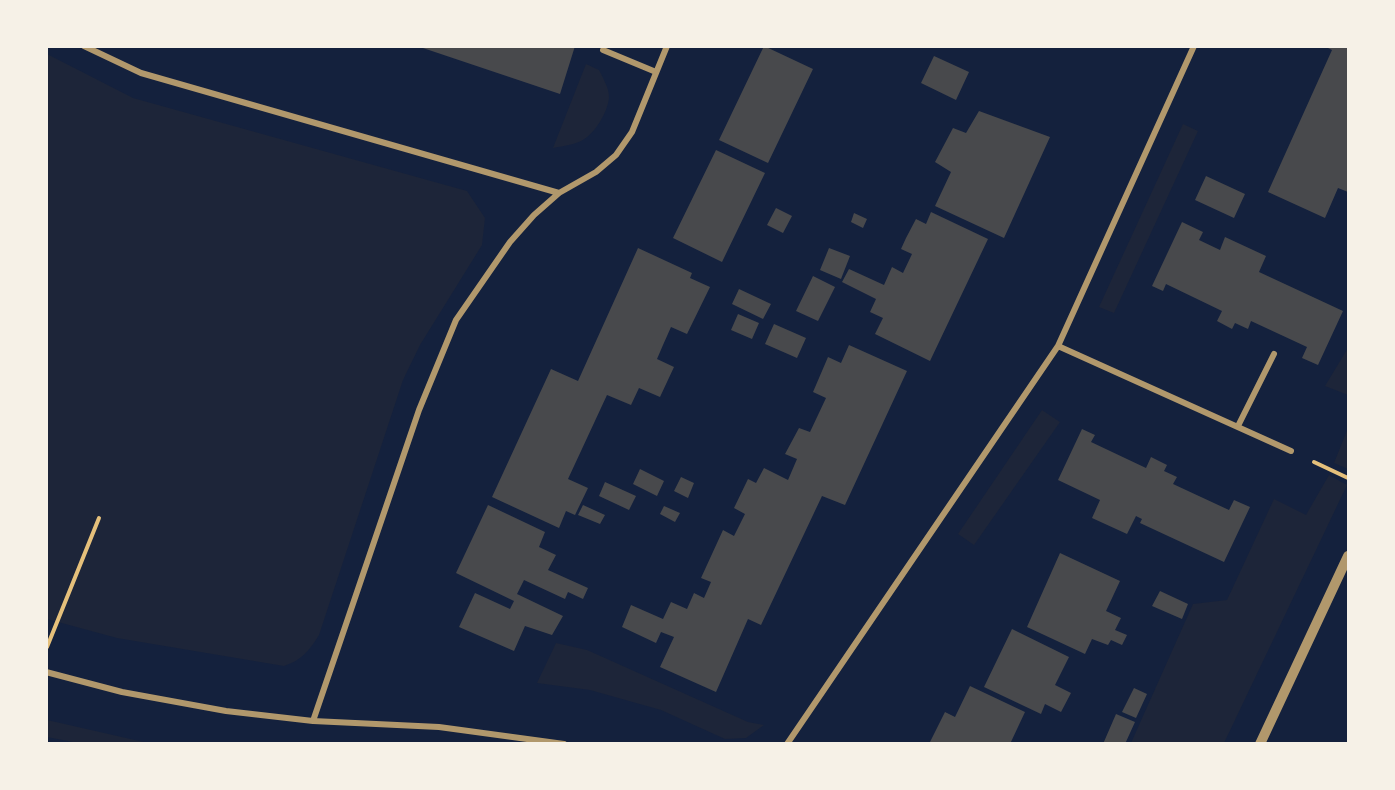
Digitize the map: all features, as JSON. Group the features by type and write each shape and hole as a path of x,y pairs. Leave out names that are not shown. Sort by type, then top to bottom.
{"street":[{"path":"84,46 141,73 559,193"},
{"path":"314,721 419,410 456,320 510,242 559,193 596,172 616,155 632,132 667,46"},
{"path":"787,744 1058,346 1194,46"},
{"path":"603,50 656,72"},
{"path":"1058,346 1291,451"},
{"path":"1238,426 1274,354"},
{"path":"1260,744 1348,556"},
{"path":"46,672 173,703 314,721 439,727 564,744"}],"path":[{"path":"1291,451 1348,478"},
{"path":"46,647 99,518"}],"shaded area":[{"path":"47,54 133,98 467,191 485,218 482,245 420,345 403,380 319,635 304,654 290,664 284,666 117,638 47,619"},
{"path":"586,64 599,70 606,83 609,97 606,109 596,128 586,138 575,144 553,148"},
{"path":"1183,124 1198,131 1114,313 1099,307"},
{"path":"1348,348 1348,395 1325,386"},
{"path":"1042,410 1060,422 974,545 958,534"},
{"path":"1348,428 1348,469 1334,463"},
{"path":"1329,475 1347,485 1224,743 1131,743 1193,604 1227,600 1274,499 1306,515"},
{"path":"556,643 587,650 748,722 764,725 746,738 725,739 661,710 590,690 537,683"},
{"path":"47,720 148,743 78,743 47,737"}],"building":[{"path":"417,46 575,46 560,94"},
{"path":"764,46 813,69 768,163 719,140"},
{"path":"1324,46 1348,46 1348,192 1338,188 1325,218 1268,192 1332,50"},
{"path":"934,56 969,72 956,100 921,83"},
{"path":"979,111 1050,137 1004,238 935,206 951,172 935,162 953,128 966,133"},
{"path":"716,150 765,173 722,262 673,238"},
{"path":"1206,176 1245,194 1234,218 1195,200"},
{"path":"776,208 792,216 783,233 767,225"},
{"path":"931,212 988,239 930,361 875,334 883,318 870,312 876,299 842,282 849,269 884,285 892,267 903,273 912,254 901,249 906,238 916,219 926,224"},
{"path":"854,213 867,219 863,228 851,222"},
{"path":"1182,222 1203,232 1199,240 1220,250 1225,237 1266,256 1259,272 1343,311 1318,365 1302,358 1307,347 1251,321 1248,329 1235,323 1232,329 1217,321 1222,311 1166,284 1163,291 1152,286"},
{"path":"638,248 692,273 690,278 710,287 687,334 671,327 657,359 674,367 660,397 639,388 631,405 607,395 568,479 588,488 575,515 566,511 559,528 492,497 551,369 578,381"},
{"path":"829,248 850,256 841,279 820,270"},
{"path":"813,276 835,287 818,321 796,311"},
{"path":"739,289 771,304 763,319 732,304"},
{"path":"738,314 759,323 752,339 731,330"},
{"path":"774,324 806,338 797,358 765,344"},
{"path":"849,345 907,371 845,505 822,496 761,625 748,619 716,692 660,667 674,637 661,632 656,643 622,627 631,605 663,619 671,602 687,609 694,593 704,598 711,582 701,578 723,530 734,536 745,514 734,508 748,479 756,483 764,468 788,480 797,459 785,454 799,428 810,432 826,398 813,392 828,357 841,363"},
{"path":"1082,429 1095,435 1091,442 1146,468 1151,457 1167,465 1164,471 1177,477 1173,484 1229,510 1234,500 1250,507 1224,562 1140,523 1142,519 1136,516 1127,534 1092,518 1100,500 1058,480"},
{"path":"640,469 664,481 657,496 633,484"},
{"path":"681,477 694,483 688,498 674,491"},
{"path":"605,482 636,496 629,510 599,496"},
{"path":"488,505 545,532 539,547 556,555 548,570 588,588 583,599 568,592 565,599 524,580 517,594 563,616 552,635 525,626 514,651 459,627 475,593 510,609 514,601 456,573"},
{"path":"583,505 605,515 600,524 578,515"},
{"path":"664,506 680,513 675,522 660,514"},
{"path":"1060,553 1120,581 1106,611 1121,618 1115,630 1127,635 1122,645 1111,640 1108,645 1092,639 1085,654 1027,627"},
{"path":"1160,591 1188,604 1182,619 1152,606"},
{"path":"1012,629 1069,657 1055,685 1071,693 1061,712 1045,704 1041,714 984,687"},
{"path":"970,686 1025,712 1010,744 930,742 945,712 955,717"},
{"path":"1134,688 1147,694 1136,718 1122,712"},
{"path":"1116,714 1135,722 1125,744 1103,744"}]}
